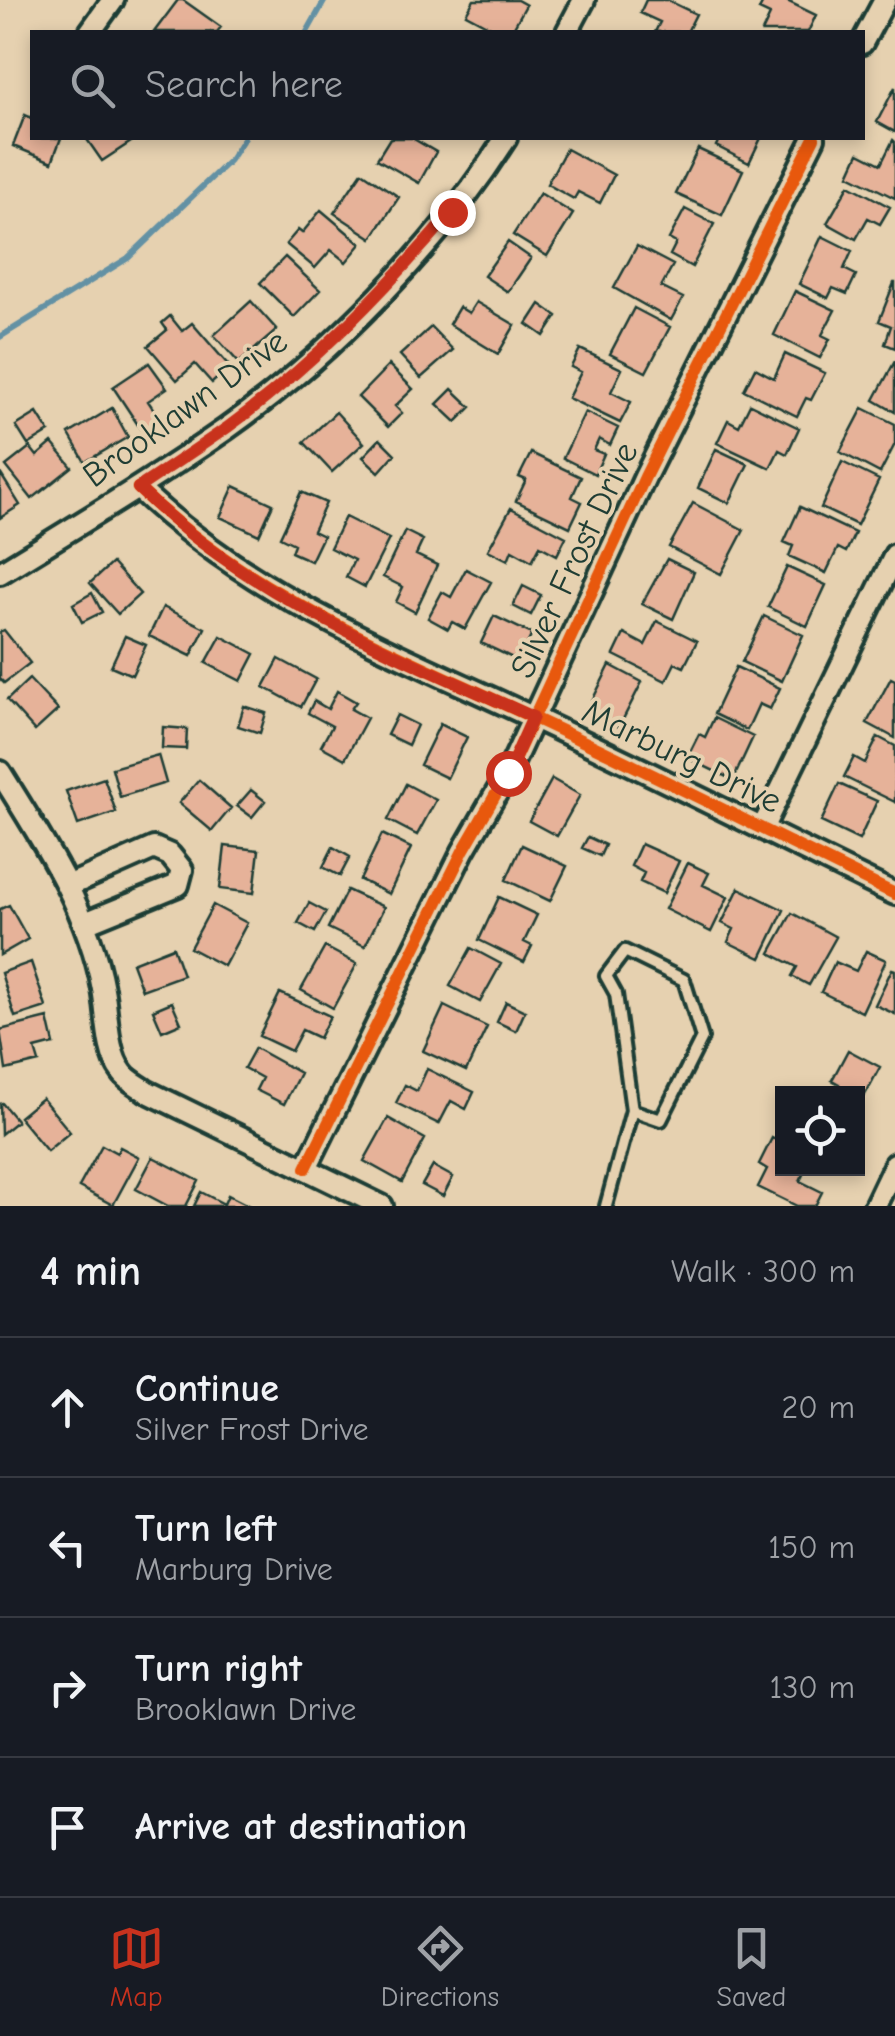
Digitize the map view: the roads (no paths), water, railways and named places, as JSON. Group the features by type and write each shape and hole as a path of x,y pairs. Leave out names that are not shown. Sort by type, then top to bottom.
{"street":[{"path":"91,30 113,0"},
{"path":"568,30 584,0"},
{"path":"865,37 885,0"},
{"name":"Brooklawn Drive","path":"0,572 138,488 228,427 336,337 441,225 505,140"},
{"name":"Silver Frost Drive","path":"306,1168 463,851 508,773 645,477 813,140"},
{"name":"Marburg Drive","path":"138,488 195,540 306,611 763,827 895,894"},
{"path":"763,827 895,555"},
{"path":"0,772 68,886 85,924 103,986 115,1059 123,1075 146,1091 382,1206"},
{"path":"68,886 154,848 170,854 182,870 178,886 85,924"},
{"path":"874,1206 895,1164"}],"lane":[{"path":"606,1206 632,1110 616,994 606,976 624,951 684,980 702,1038 661,1120 632,1110"}],"waterway":[{"path":"308,30 325,0"},
{"path":"0,337 128,258 230,160 243,140"}]}
